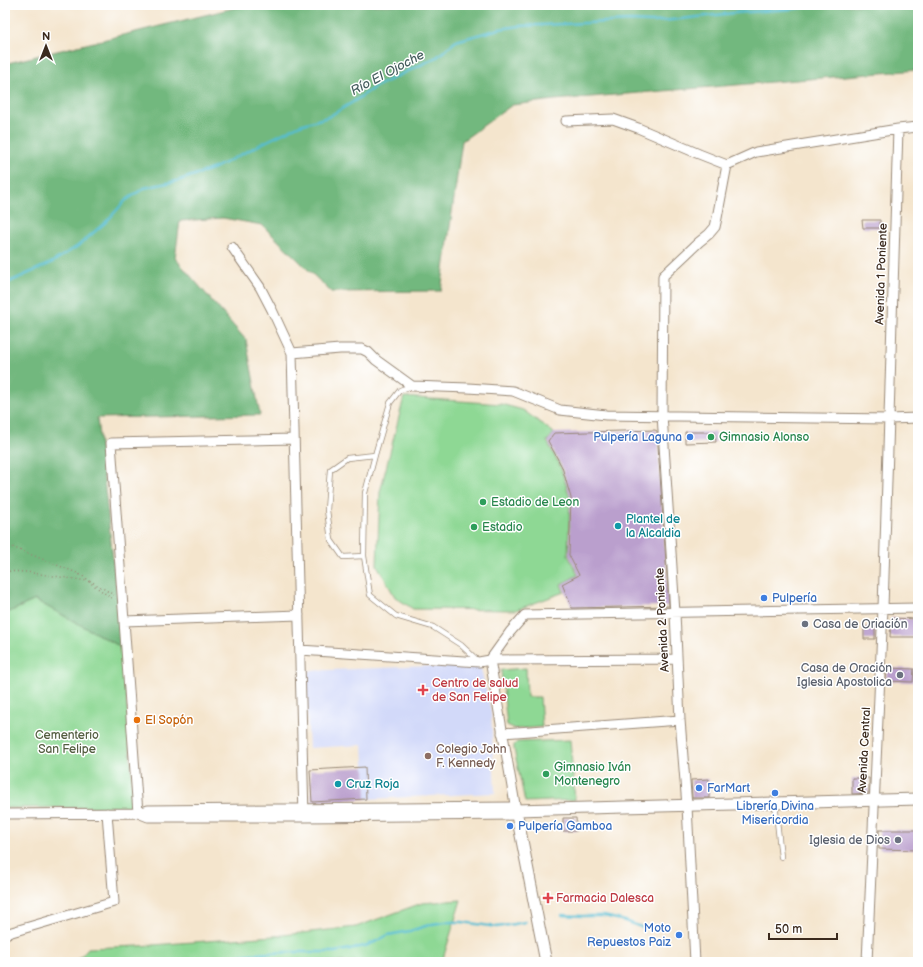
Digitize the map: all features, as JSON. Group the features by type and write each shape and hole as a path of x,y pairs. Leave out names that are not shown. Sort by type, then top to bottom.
{"street":[{"path":"566,121 613,119 727,165 756,152 918,127"},
{"name":"Avenida 1 Poniente","path":"889,419 898,129"},
{"name":"Avenida 2 Poniente","path":"694,962 687,806 676,659 662,416 663,276 715,227 727,165"},
{"path":"232,247 260,287 292,353 304,813"},
{"path":"292,353 340,349 362,349 412,386 468,388 513,392 560,410 606,415 889,419 918,418"},
{"name":"Avenida Central","path":"867,962 883,608 889,419"},
{"path":"138,813 111,443 294,439"},
{"path":"546,962 516,811 490,660 510,632 525,615 918,608"},
{"path":"124,621 299,615"},
{"path":"300,650 479,662 490,660 676,659"},
{"path":"502,732 680,720"},
{"path":"5,814 138,813 148,810 304,813 516,811 918,799"},
{"path":"5,934 114,902 107,813"}],"lane":[{"path":"412,386 400,390 390,403 365,493 364,556 370,595 396,616 432,627 460,645 479,662"},
{"path":"364,556 343,557 331,540 327,510 330,470 347,458 375,456"},
{"path":"774,803 781,857"}],"path":[{"path":"5,545 77,573 123,604"},
{"path":"5,571 26,572 88,581 123,604"}],"shaded area":[{"path":"480,664 491,711 495,793 366,799 363,745 309,748 305,671"}],"green space":[{"path":"246,5 918,5 918,70 554,100 512,105 462,141 441,291 331,292 262,225 223,218 180,221 175,258 246,340 260,415 97,418 123,648 35,600 5,614 5,61 8,63"},
{"name":"Estadio de Leon","path":"404,397 501,404 523,410 554,433 547,441 561,468 570,498 568,555 578,575 561,584 564,592 516,610 413,609 395,597 377,565 380,492"},
{"name":"Cementerio San Felipe","path":"35,600 123,648 134,807 5,808 5,614"},
{"path":"526,668 527,697 540,697 542,727 516,729 507,725 501,670"},
{"name":"Gimnasio Iván Montenegro","path":"570,740 575,800 525,802 514,745 517,742"},
{"path":"461,900 442,962 76,962 88,948 139,946 274,936 356,927 422,903"}],"building":[{"path":"862,220 880,220 880,228 863,228"},
{"name":"Plantel de la Alcaldia","path":"657,431 669,606 572,608 562,584 579,575 569,555 571,498 562,467 548,441 554,433"},
{"path":"685,432 715,432 716,442 685,443"},
{"path":"891,618 918,619 918,637 890,637"},
{"path":"864,627 875,627 875,639 864,639"},
{"name":"Casa de Oración Iglesia Apostolica","path":"887,668 914,669 913,682 886,681"},
{"name":"Cruz Roja","path":"365,767 366,799 312,802 310,770"},
{"path":"852,778 869,778 869,793 852,794"},
{"name":"FarMart","path":"709,779 709,798 692,798 691,780"},
{"path":"563,818 576,818 577,831 563,831"},
{"name":"Iglesia de Dios","path":"879,830 918,830 917,850 879,849"}],"waterway":[{"name":"Río El Ojoche","path":"5,284 51,263 78,246 107,221 125,201 144,188 177,181 215,168 300,125 328,117 375,87 437,57 456,41 499,29 519,26 630,21 653,22 820,5"},
{"path":"562,915 604,916 641,927 663,928"},
{"path":"205,962 225,957 251,954 335,952 365,946 388,935 445,922 462,922 497,927 525,922"}],"place":[{"name":"Pulpería Laguna","path":"690,437"},
{"name":"Gimnasio Alonso","path":"711,437"},
{"name":"Estadio de Leon","path":"483,502"},
{"name":"Plantel de la Alcaldia","path":"618,526"},
{"name":"Estadio","path":"474,527"},
{"name":"Pulpería","path":"764,598"},
{"name":"Casa de Oriación","path":"805,624"},
{"name":"Casa de Oración Iglesia Apostolica","path":"900,675"},
{"name":"Centro de salud de San Felipe","path":"423,690"},
{"name":"El Sopón","path":"137,720"},
{"name":"Colegio John F. Kennedy","path":"428,756"},
{"name":"Gimnasio Iván Montenegro","path":"546,774"},
{"name":"Cruz Roja","path":"338,784"},
{"name":"FarMart","path":"699,788"},
{"name":"Librería Divina Misericordia","path":"775,793"},
{"name":"Pulpería Gamboa","path":"510,826"},
{"name":"Iglesia de Dios","path":"898,840"},
{"name":"Farmacia Dalesca","path":"548,898"},
{"name":"Moto Repuestos Paiz","path":"679,935"}]}
